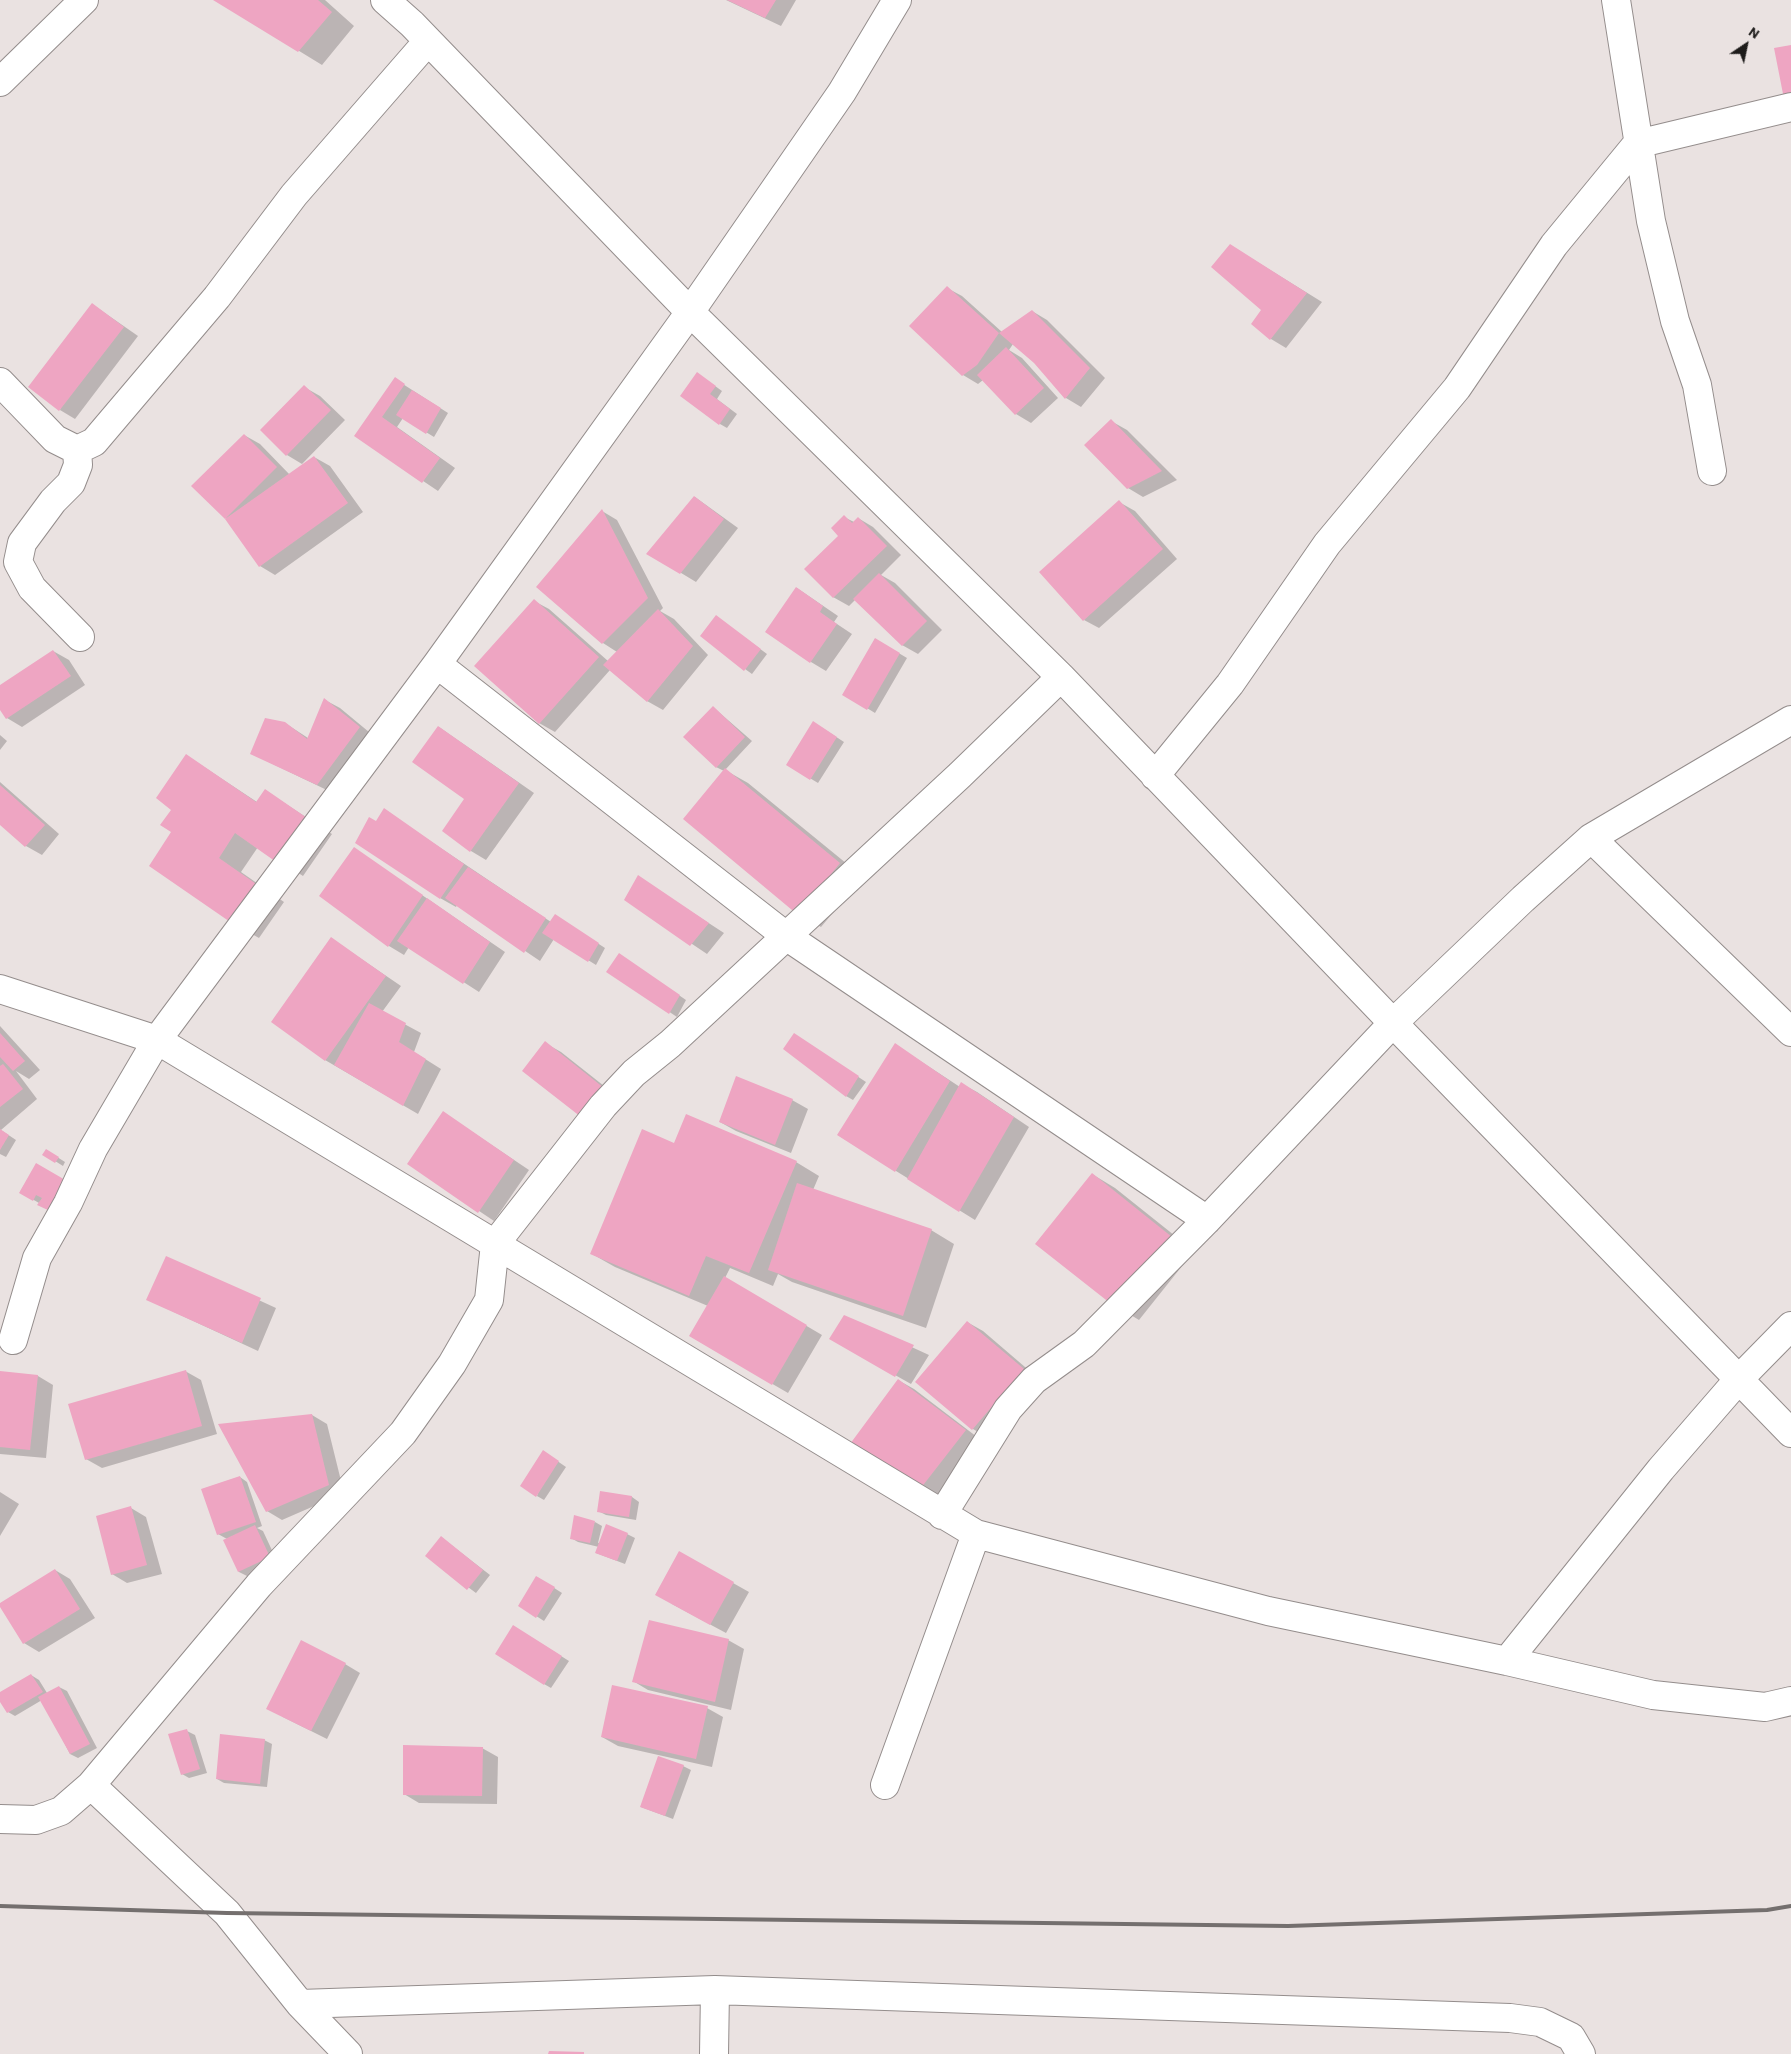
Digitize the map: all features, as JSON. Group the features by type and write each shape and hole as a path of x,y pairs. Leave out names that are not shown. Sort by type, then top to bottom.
{"street":[{"path":"0,82 84,0"},
{"path":"385,0 428,41 690,312 1061,677 1393,1023 1791,1433"},
{"path":"13,1340 37,1258 68,1203 93,1149 157,1040 437,664 690,312 842,92 897,0"},
{"path":"1616,0 1650,221 1675,321 1697,385 1712,470"},
{"path":"77,450 94,442 218,297 294,195 428,41"},
{"path":"1155,776 1230,684 1328,544 1457,388 1554,245 1637,144 1791,107"},
{"path":"0,382 55,439 77,450"},
{"path":"77,450 78,465 71,483 53,501 22,543 18,562 32,588 80,638"},
{"path":"437,664 786,936 1207,1220"},
{"path":"0,1819 36,1820 61,1811 91,1785 259,1585 403,1433 452,1364 489,1300 495,1244 604,1106 634,1073 670,1044 960,775 1061,677"},
{"path":"942,1515 1008,1409 1034,1380 1084,1344 1207,1220 1393,1023 1523,899 1591,838 1791,720"},
{"path":"1591,838 1791,1032"},
{"path":"0,989 157,1040 976,1534 1268,1611 1507,1661 1653,1695 1765,1708 1791,1701"},
{"path":"1507,1661 1661,1469 1739,1379 1791,1326"},
{"path":"885,1785 976,1534"},
{"path":"91,1785 227,1913 300,2004 348,2054"},
{"path":"300,2004 715,1990 1510,2018 1540,2022 1571,2037 1581,2054"},
{"path":"714,2054 715,1990"}],"building":[{"path":"213,0 318,0 332,12 298,52"},
{"path":"727,0 776,0 765,18"},
{"path":"1791,45 1791,98 1784,99 1774,48"},
{"path":"1230,244 1307,293 1270,340 1251,324 1261,310 1211,267"},
{"path":"947,286 999,333 977,365 962,376 909,326"},
{"path":"92,303 124,327 59,411 28,387"},
{"path":"1032,310 1090,368 1065,399 1034,363 999,333"},
{"path":"1006,347 1044,388 1015,415 977,375"},
{"path":"697,372 716,386 710,394 730,409 719,425 680,396"},
{"path":"395,377 405,384 382,417 440,458 422,483 354,436"},
{"path":"304,385 331,410 286,456 260,430"},
{"path":"412,390 441,408 426,434 396,415"},
{"path":"1111,419 1162,471 1127,489 1084,445"},
{"path":"244,434 277,467 225,519 191,486"},
{"path":"314,456 348,503 259,567 225,519"},
{"path":"694,496 724,519 680,574 646,554"},
{"path":"1119,500 1163,549 1083,621 1039,572"},
{"path":"602,509 648,598 602,644 536,587"},
{"path":"844,515 852,523 858,517 887,546 833,598 804,569 838,536 831,528"},
{"path":"879,573 927,621 902,646 853,599"},
{"path":"796,587 823,606 820,612 837,624 810,663 765,632"},
{"path":"534,599 599,657 539,724 474,666"},
{"path":"658,609 693,646 647,702 603,665"},
{"path":"716,615 761,649 744,671 700,636"},
{"path":"875,638 900,653 867,710 842,695"},
{"path":"53,650 71,676 6,719 0,710 0,685"},
{"path":"324,698 360,727 317,785 250,754 265,718 285,722 307,739"},
{"path":"713,706 745,737 716,768 683,737"},
{"path":"813,721 837,737 810,780 786,765"},
{"path":"438,726 519,783 470,852 442,831 464,799 412,762"},
{"path":"186,754 256,802 265,789 310,820 279,864 235,833 219,858 262,888 236,926 149,866 171,832 160,825 171,810 156,798"},
{"path":"725,768 840,863 798,915 683,819"},
{"path":"0,785 45,825 25,847 0,825"},
{"path":"384,808 464,864 440,899 355,843 369,817 376,821"},
{"path":"354,847 423,895 388,947 319,896"},
{"path":"468,867 546,918 524,953 445,898"},
{"path":"638,875 709,923 690,946 624,900"},
{"path":"427,898 490,942 463,984 397,941"},
{"path":"555,914 599,943 588,962 542,933"},
{"path":"331,937 386,976 325,1061 271,1022"},
{"path":"619,953 680,995 669,1014 606,972"},
{"path":"369,1003 406,1023 399,1042 426,1059 403,1106 334,1065"},
{"path":"0,1033 25,1061 13,1071 0,1057"},
{"path":"794,1033 859,1076 846,1097 783,1049"},
{"path":"545,1041 604,1088 581,1117 522,1071"},
{"path":"895,1043 950,1081 895,1172 837,1135"},
{"path":"3,1064 23,1089 0,1107 0,1066"},
{"path":"736,1076 793,1099 775,1145 719,1122"},
{"path":"961,1082 1014,1117 959,1212 907,1179"},
{"path":"443,1111 514,1160 478,1213 407,1164"},
{"path":"686,1114 797,1161 749,1273 706,1256 689,1296 590,1254 642,1129 674,1143"},
{"path":"0,1129 9,1135 0,1150"},
{"path":"46,1149 59,1157 55,1163 42,1155"},
{"path":"36,1163 67,1181 50,1211 37,1205 42,1198 36,1195 33,1201 19,1193"},
{"path":"1092,1173 1172,1237 1115,1307 1035,1244"},
{"path":"797,1183 932,1229 903,1316 768,1270"},
{"path":"166,1256 261,1298 242,1343 146,1300"},
{"path":"724,1276 807,1325 772,1385 689,1336"},
{"path":"844,1315 914,1345 895,1377 829,1339"},
{"path":"967,1321 1024,1369 972,1430 915,1382"},
{"path":"186,1370 202,1426 85,1460 68,1404"},
{"path":"0,1371 38,1375 30,1450 0,1447"},
{"path":"898,1379 966,1430 917,1493 850,1444"},
{"path":"312,1414 329,1485 266,1512 218,1424"},
{"path":"543,1450 559,1461 536,1497 520,1486"},
{"path":"240,1476 256,1522 217,1535 201,1489"},
{"path":"600,1491 632,1496 629,1517 597,1512"},
{"path":"131,1506 147,1565 111,1575 96,1516"},
{"path":"574,1515 595,1521 590,1543 570,1539"},
{"path":"606,1524 628,1533 617,1561 595,1553"},
{"path":"255,1525 270,1557 238,1572 223,1540"},
{"path":"441,1536 483,1570 467,1590 425,1556"},
{"path":"679,1551 734,1582 710,1625 655,1595"},
{"path":"55,1569 80,1609 23,1644 0,1607 0,1603"},
{"path":"536,1576 555,1587 536,1618 518,1606"},
{"path":"649,1620 729,1639 715,1702 632,1682"},
{"path":"513,1625 562,1656 544,1685 495,1654"},
{"path":"301,1640 346,1663 311,1731 266,1709"},
{"path":"31,1674 43,1692 7,1713 0,1702 0,1692"},
{"path":"612,1685 708,1706 696,1759 601,1737"},
{"path":"59,1686 90,1744 70,1754 38,1697"},
{"path":"187,1729 200,1769 181,1775 168,1734"},
{"path":"220,1734 265,1739 260,1784 216,1779"},
{"path":"403,1745 483,1747 482,1796 403,1795"},
{"path":"658,1756 684,1765 665,1816 640,1807"},
{"path":"549,2051 584,2052 584,2054 548,2054"}],"railway":[{"path":"0,1906 227,1913 1288,1926 1767,1910 1791,1906"}]}
